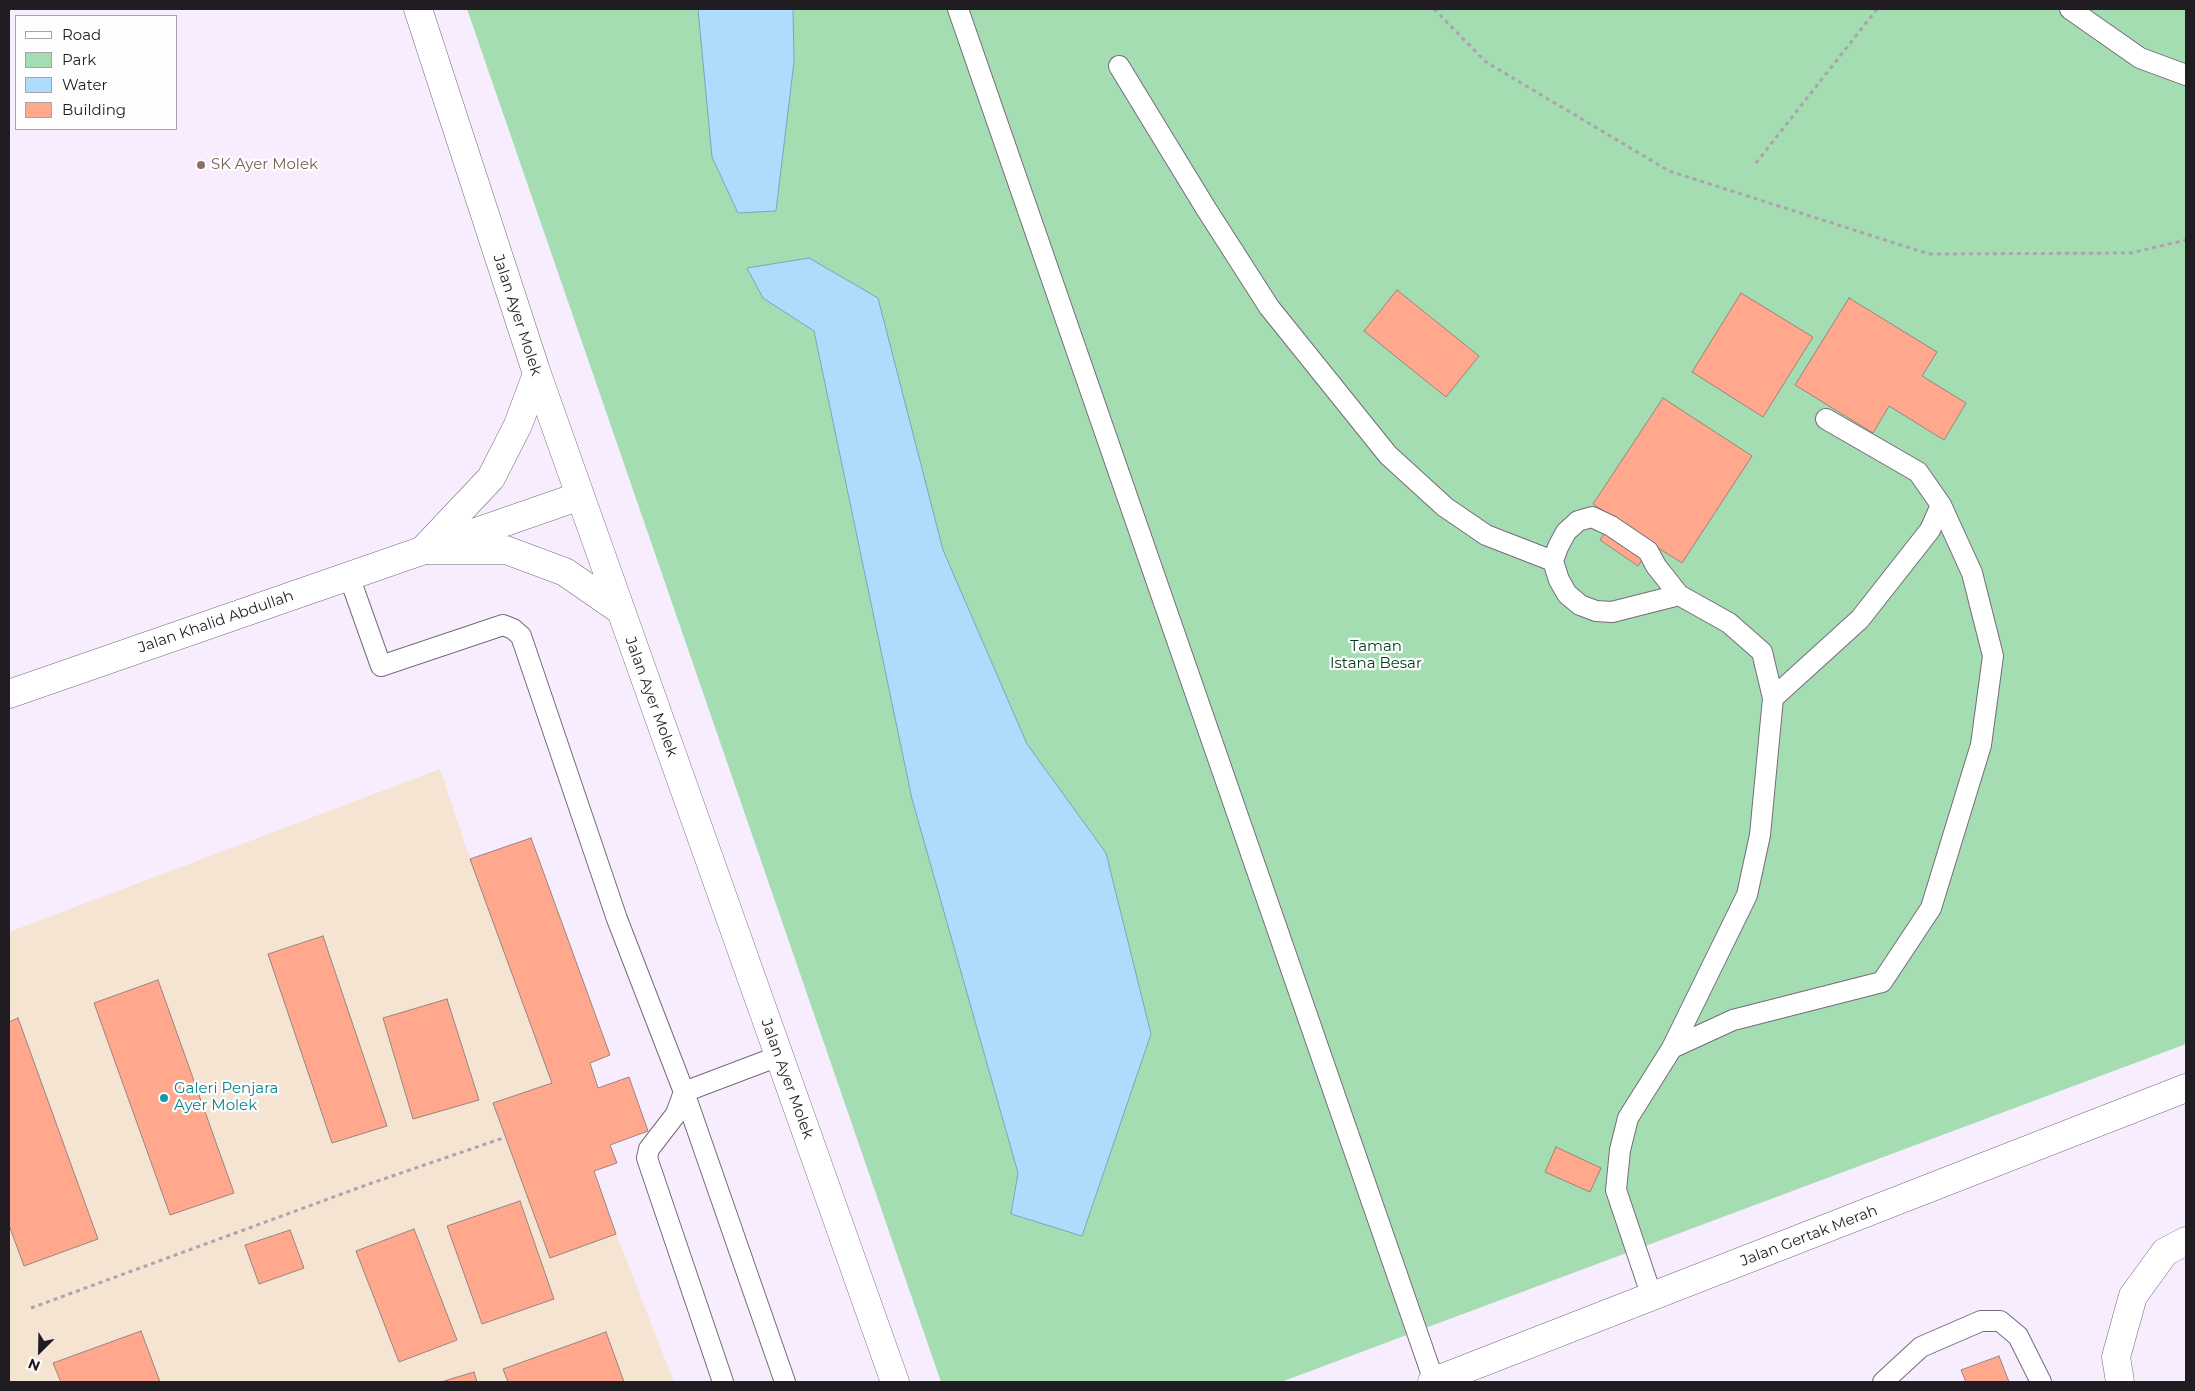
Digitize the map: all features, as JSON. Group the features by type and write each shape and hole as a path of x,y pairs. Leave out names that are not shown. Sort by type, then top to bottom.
{"main road":[{"name":"Jalan Ayer Molek","path":"418,9 536,374 894,1382"},
{"path":"423,550 491,478 518,425 536,374"},
{"name":"Jalan Khalid Abdullah","path":"9,694 580,496"},
{"path":"423,550 506,550 565,572 620,610"},
{"name":"Jalan Gertak Merah","path":"1433,1382 2186,1088"},
{"path":"2120,1382 2116,1357 2133,1296 2165,1252 2186,1242"}],"lane":[{"path":"958,9 1433,1382"},
{"path":"2070,9 2140,58 2186,75"},
{"path":"1119,66 1269,307 1388,455 1445,507 1486,535 1553,562"},
{"path":"1672,1048 1733,1020 1882,982 1931,908 1981,745 1993,656 1972,573 1941,504 1918,472 1826,419"},
{"path":"1773,698 1860,619 1899,572 1930,530 1941,504"},
{"path":"1652,1298 1616,1190 1620,1150 1628,1118 1672,1048 1747,895 1760,836 1773,698 1762,652 1729,623 1679,595 1656,566 1648,551 1611,526 1592,517 1578,521 1566,532 1553,562 1558,580 1567,594 1580,606 1596,611 1612,612 1679,595"},
{"path":"349,576 381,666 503,624 521,636 617,919 684,1092 785,1382"},
{"path":"723,1382 647,1158 649,1149 676,1114 684,1092 779,1056"},
{"path":"1883,1382 1921,1347 1981,1320 2000,1321 2018,1336 2041,1382"}],"path":[{"path":"1434,9 1486,62 1669,171 1929,254 2131,253 2186,240"},
{"path":"1756,163 1877,9"},
{"path":"31,1308 325,1200 506,1137"}],"shaded area":[{"path":"440,769 470,859 674,1382 9,1382 9,932"}],"green space":[{"name":"Taman Istana Besar","path":"467,9 2186,9 2186,1044 1281,1382 941,1382"}],"water":[{"path":"698,9 793,9 794,62 776,211 738,213 712,157"},
{"path":"809,258 878,298 943,550 1027,744 1106,853 1151,1034 1082,1236 1011,1214 1018,1173 912,799 814,331 763,298 747,268"}],"building":[{"path":"1397,290 1479,356 1446,397 1364,331"},
{"path":"1741,293 1813,337 1763,417 1692,372"},
{"path":"1849,298 1937,352 1922,376 1966,403 1944,440 1889,406 1873,433 1795,385"},
{"path":"1663,398 1752,456 1682,563 1652,544 1638,566 1600,540 1614,518 1593,504"},
{"path":"531,838 610,1055 590,1063 598,1088 629,1077 648,1131 610,1145 617,1163 594,1171 616,1234 550,1258 493,1103 552,1083 470,859"},
{"path":"323,936 387,1126 332,1143 268,954"},
{"name":"Galeri Penjara Ayer Molek","path":"158,980 234,1193 170,1215 94,1003"},
{"path":"447,999 479,1100 413,1119 383,1018"},
{"path":"18,1018 98,1239 24,1266 9,1225 9,1022"},
{"path":"1556,1147 1601,1168 1590,1192 1545,1172"},
{"path":"520,1201 554,1299 482,1324 447,1226"},
{"path":"414,1229 457,1340 399,1362 356,1251"},
{"path":"290,1230 304,1268 259,1284 245,1245"},
{"path":"141,1331 160,1382 61,1382 53,1363"},
{"path":"606,1332 624,1382 508,1382 503,1369"},
{"path":"1999,1356 2009,1382 1966,1382 1961,1370"},
{"path":"474,1372 477,1382 441,1382"}],"place":[{"name":"SK Ayer Molek","path":"201,165"},
{"name":"Galeri Penjara Ayer Molek","path":"164,1098"}]}
